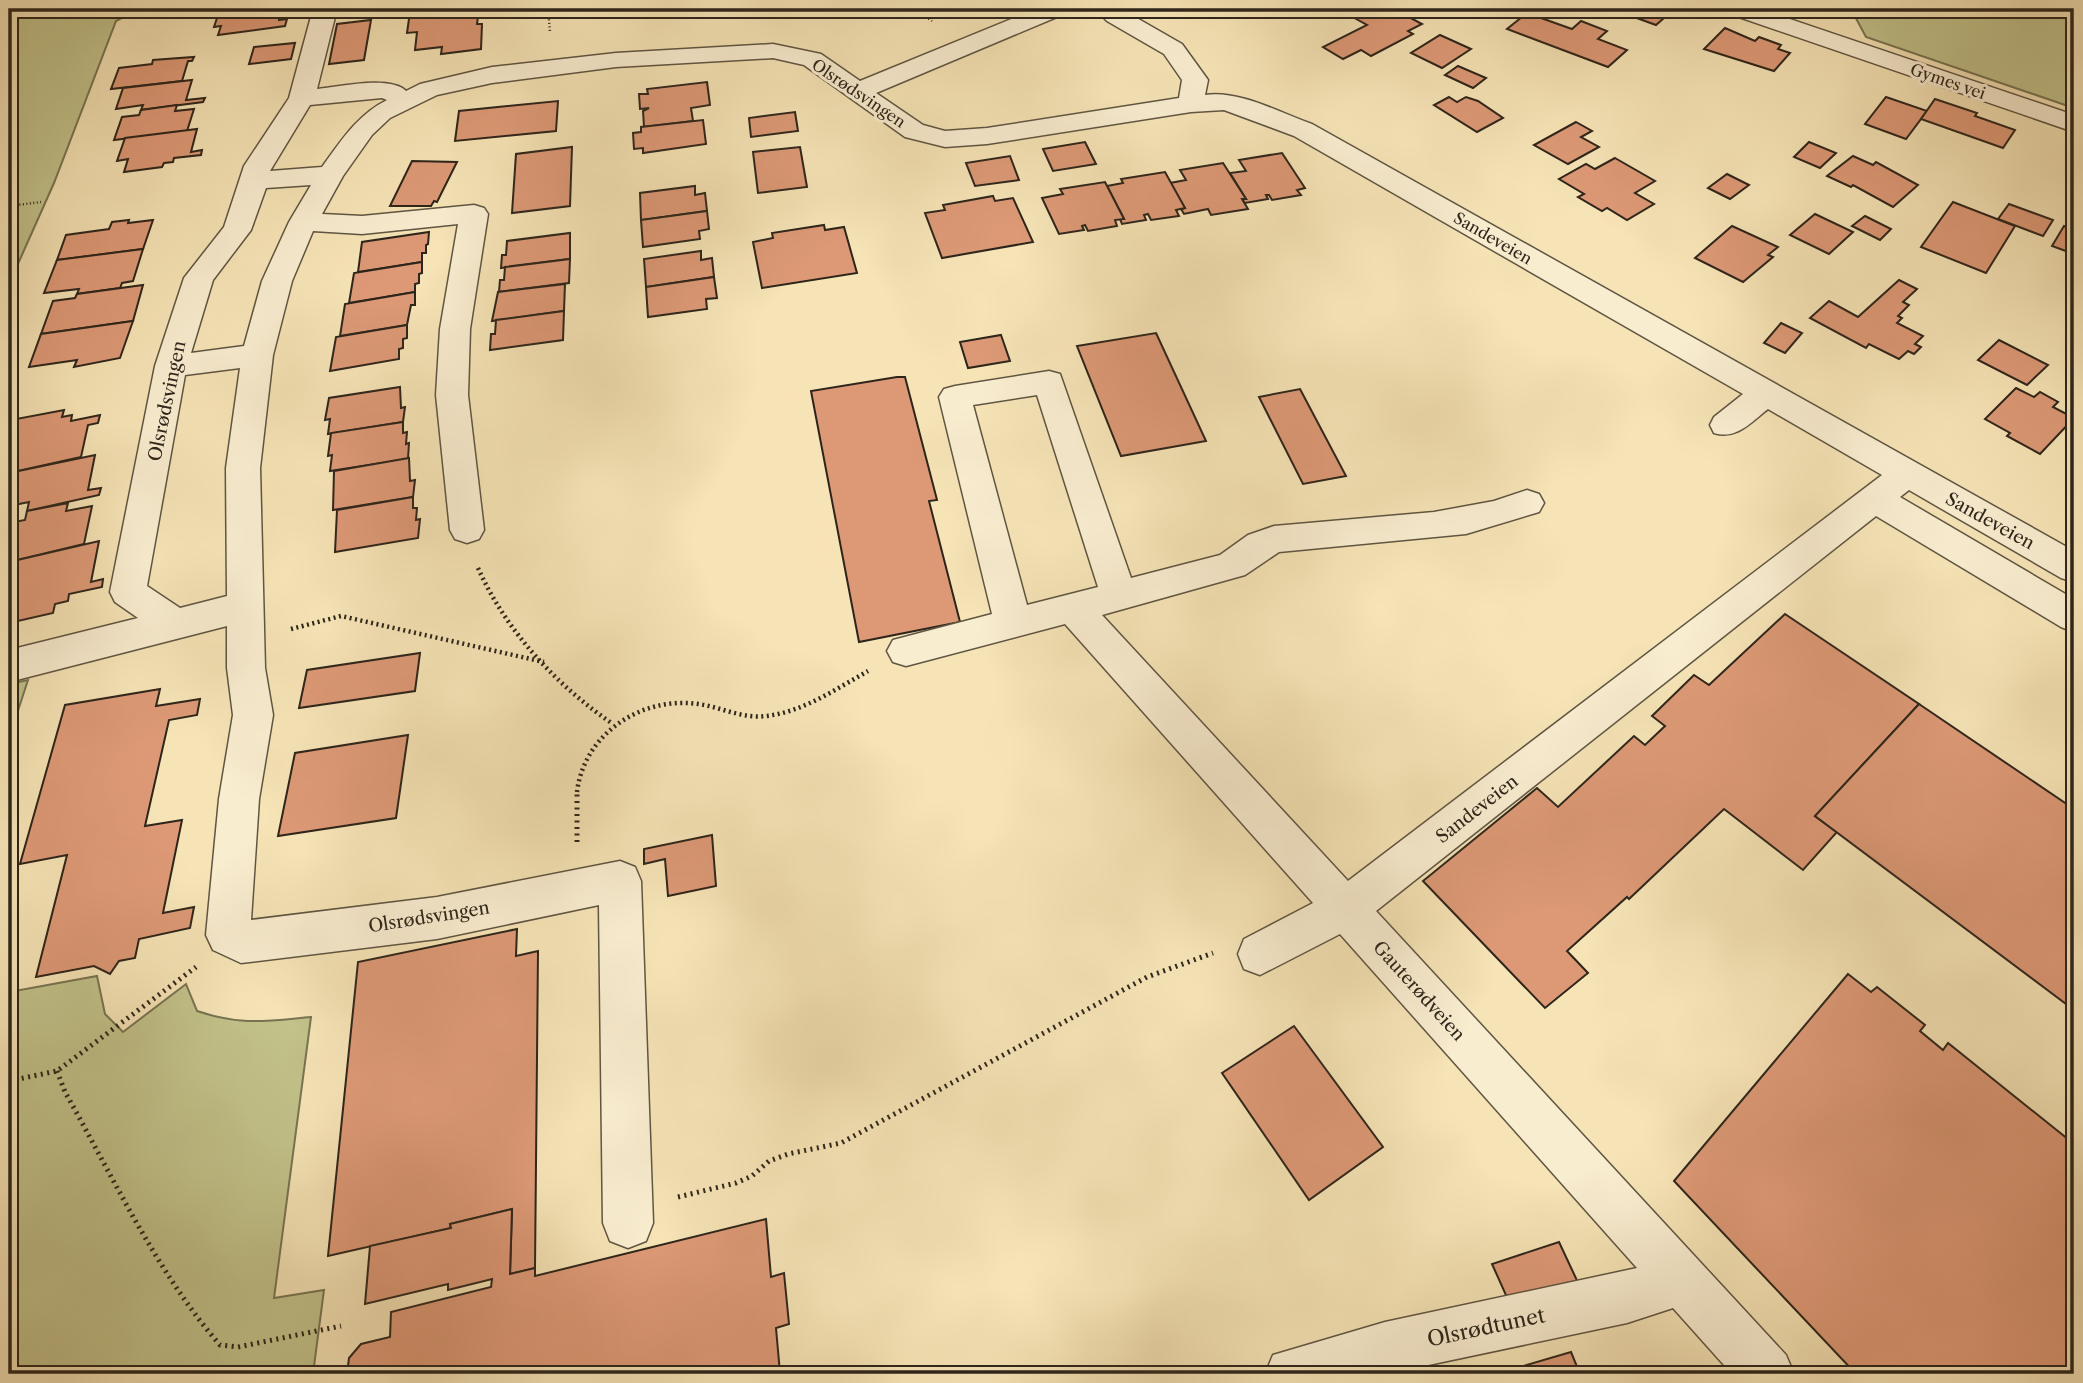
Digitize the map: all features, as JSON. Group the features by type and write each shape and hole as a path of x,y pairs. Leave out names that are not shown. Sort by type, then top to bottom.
{"street":[{"name":"Olsrødsvingen","path":"176,625 128,592 171,366 199,278 237,230 245,213 258,166 302,98 325,9"},
{"path":"859,91 1056,9"},
{"path":"1107,9 1173,49 1195,80 1191,104"},
{"name":"Gymes vei","path":"1738,9 1822,24 2074,124"},
{"name":"Olsrødsvingen","path":"628,1223 620,881 437,918 238,940 228,935 239,800 253,715 246,668 243,468 257,355 277,281 303,222 330,175 363,129 381,113 429,89 492,75 616,60 773,51 811,59 914,131 945,138 987,136 1191,104"},
{"path":"302,98 382,90 393,92 402,101"},
{"name":"Sandeveien","path":"1191,104 1216,101 1229,103 1303,130 2074,568"},
{"path":"254,181 330,175"},
{"path":"303,222 362,225 474,214 455,329 452,395 467,530"},
{"path":"171,366 257,355"},
{"path":"1013,623 955,397 1049,382 1119,596"},
{"path":"1726,425 1765,394"},
{"name":"Sandeveien","path":"1261,954 1344,908 1389,877 1906,474"},
{"path":"1875,499 2074,617"},
{"path":"906,650 1231,565 1260,545 1274,539 1460,523 1506,512 1527,503"},
{"name":"Gauterødveien","path":"1072,607 1767,1374"},
{"path":"9,666 176,625 247,624"},
{"name":"Olsrødtunet","path":"1292,1374 1385,1348 1627,1297 1681,1280"}],"path":[{"path":"9,206 41,202"},
{"path":"467,530 486,589 575,696 613,724"},
{"path":"247,624 341,617 544,662"},
{"path":"577,890 578,785 588,752 613,724 639,710 666,704 709,705 741,716 761,717 783,713 813,702 906,650"},
{"path":"9,1082 57,1072 238,940"},
{"path":"711,1189 752,1176 769,1161 788,1154 841,1143 1147,977 1210,953 1243,945 1261,954"},
{"path":"57,1072 65,1092 172,1281 200,1322 220,1345 239,1347 341,1326"}],"green space":[{"path":"9,9 138,9 116,21 54,183 9,284"},
{"path":"1851,9 2074,9 2074,108 1866,37"},
{"path":"28,680 9,738 9,684"},
{"path":"97,976 105,1014 123,1032 186,984 197,1011 213,1016 241,1021 311,1017 274,1298 324,1290 313,1374 9,1374 9,992"}],"building":[{"path":"220,9 281,9 279,20 287,19 285,26 218,35 221,26 214,27"},
{"path":"479,9 477,24 482,24 481,49 441,54 442,47 415,50 417,32 407,33 410,12"},
{"path":"1364,9 1394,9 1422,24 1408,31 1413,34 1371,56 1361,50 1343,59 1323,47 1367,25 1349,15"},
{"path":"1612,9 1671,9 1673,10 1656,25"},
{"path":"1527,13 1572,29 1581,21 1607,31 1598,39 1627,50 1608,67 1507,29"},
{"path":"371,20 364,60 329,64 337,24"},
{"path":"1725,28 1755,41 1759,37 1781,45 1778,49 1790,53 1774,71 1704,49"},
{"path":"1440,35 1471,49 1442,68 1411,53"},
{"path":"295,43 291,59 249,64 254,47"},
{"path":"194,57 192,61 188,61 182,81 111,89 119,68 152,64 153,60"},
{"path":"1458,66 1486,78 1473,88 1445,75"},
{"path":"192,80 186,100 205,98 203,102 141,110 143,105 116,109 123,88"},
{"path":"707,82 710,105 691,108 693,121 644,127 643,111 649,108 640,109 639,94 648,94 647,89"},
{"path":"1449,97 1457,102 1466,97 1478,101 1503,118 1477,132 1434,105"},
{"path":"1886,97 1927,111 1906,139 1865,124"},
{"path":"1935,99 1977,113 1975,116 2015,130 2003,148 1921,119"},
{"path":"558,101 556,131 455,141 459,111"},
{"path":"177,105 175,111 194,109 187,131 114,140 122,117 139,115 141,110"},
{"path":"795,112 798,131 751,137 749,118"},
{"path":"703,120 706,144 643,153 643,148 634,149 633,133 641,132 641,127"},
{"path":"1576,122 1592,131 1581,137 1599,147 1568,164 1534,145"},
{"path":"197,129 191,152 202,150 201,155 174,158 173,162 164,163 162,167 124,172 128,159 117,161 125,138"},
{"path":"1085,142 1096,164 1053,171 1043,149"},
{"path":"1809,142 1836,153 1820,168 1794,157"},
{"path":"572,147 570,206 512,213 516,154"},
{"path":"800,147 807,187 758,193 753,152"},
{"path":"1282,153 1305,188 1297,190 1301,195 1272,200 1266,195 1268,199 1245,203 1242,199 1246,199 1230,173 1246,171 1239,160"},
{"path":"1010,156 1019,180 975,186 966,163"},
{"path":"1853,156 1873,165 1876,162 1918,185 1893,207 1853,185 1851,187 1827,176"},
{"path":"1615,158 1655,181 1635,193 1654,204 1627,220 1607,208 1602,211 1578,197 1584,194 1559,179 1586,164 1595,169"},
{"path":"412,161 457,162 437,202 434,201 431,206 390,206"},
{"path":"1223,163 1246,199 1242,199 1248,209 1211,215 1208,209 1184,214 1181,209 1185,208 1170,183 1186,180 1180,170"},
{"path":"1165,172 1185,208 1176,210 1179,216 1151,220 1148,214 1144,215 1146,220 1122,224 1120,219 1124,219 1107,186 1123,183 1121,179"},
{"path":"1727,174 1749,185 1730,199 1708,188"},
{"path":"1105,182 1124,219 1115,220 1117,226 1088,231 1085,225 1082,226 1084,230 1059,234 1042,198 1063,194 1060,189"},
{"path":"695,186 695,195 705,193 707,211 641,220 640,193"},
{"path":"993,196 995,201 1013,198 1033,242 942,258 925,213 945,210 943,205"},
{"path":"1953,202 2015,226 1986,273 1921,247"},
{"path":"2009,204 2053,220 2043,236 1998,219"},
{"path":"707,211 709,229 699,231 700,239 643,247 641,220"},
{"path":"1815,214 1853,232 1829,254 1790,235"},
{"path":"1865,216 1891,229 1880,240 1852,226"},
{"path":"129,220 128,223 153,220 143,249 57,260 66,235 109,229 112,222"},
{"path":"824,225 825,230 844,227 857,273 762,288 753,242 773,238 772,233"},
{"path":"1732,226 1778,247 1768,255 1773,257 1743,282 1695,258"},
{"path":"2064,226 2074,230 2074,254 2052,246"},
{"path":"429,232 422,262 358,272 362,242"},
{"path":"570,233 570,259 501,268 507,241"},
{"path":"143,249 133,281 122,283 120,288 77,294 79,289 44,293 57,260"},
{"path":"701,251 701,260 712,258 714,277 646,287 644,259"},
{"path":"570,259 569,283 499,292 505,267"},
{"path":"422,262 422,273 419,274 419,283 415,284 415,292 349,303 354,273"},
{"path":"714,277 717,298 706,299 707,309 648,317 646,287"},
{"path":"1899,280 1917,289 1903,302 1909,305 1898,316 1902,318 1897,323 1923,336 1915,344 1921,347 1914,354 1908,351 1899,359 1869,344 1866,348 1810,318 1829,301 1858,317"},
{"path":"565,284 564,311 492,321 498,292"},
{"path":"143,285 133,321 41,334 53,301 75,298 77,294"},
{"path":"415,292 415,305 411,305 407,325 340,336 345,304"},
{"path":"564,311 563,340 490,350 491,334 495,334 496,320"},
{"path":"133,321 120,358 74,367 77,360 29,367 41,334"},
{"path":"1781,323 1802,333 1785,353 1764,343"},
{"path":"407,325 407,338 403,339 403,348 399,349 399,359 330,371 336,337"},
{"path":"1156,333 1206,441 1121,456 1077,346"},
{"path":"1001,335 1010,361 968,368 960,342"},
{"path":"1999,340 2048,365 2027,385 1978,360"},
{"path":"905,377 937,500 929,501 960,622 859,642 811,391"},
{"path":"400,387 401,408 405,407 403,422 328,434 330,419 325,420 329,398"},
{"path":"2016,388 2034,397 2040,392 2058,402 2053,407 2074,418 2040,454 2007,436 2010,433 1985,419"},
{"path":"1300,389 1346,476 1303,484 1259,397"},
{"path":"64,410 62,417 72,415 71,421 100,415 98,423 88,425 81,457 9,473 9,438 16,419"},
{"path":"403,422 403,433 407,432 406,444 409,443 408,459 330,471 332,455 328,456 331,433"},
{"path":"95,455 88,490 101,488 99,495 27,511 29,502 9,506 9,473"},
{"path":"409,458 410,481 415,480 413,497 333,510 334,471"},
{"path":"413,497 413,508 417,508 416,520 420,519 418,538 335,552 337,510"},
{"path":"68,503 66,511 92,506 84,544 9,562 9,523 25,520 27,511"},
{"path":"99,541 91,582 103,579 102,587 69,594 68,601 55,604 53,613 9,623 9,562"},
{"path":"1785,614 1919,704 1815,816 1837,832 1803,870 1724,809 1629,899 1627,897 1567,951 1588,973 1545,1008 1423,881 1537,788 1558,807 1634,736 1645,745 1665,726 1652,716 1694,675 1709,685"},
{"path":"420,653 415,691 299,708 307,670"},
{"path":"160,689 156,706 200,699 197,715 169,720 145,826 182,820 163,913 194,907 190,928 139,939 135,958 119,961 110,974 94,966 36,977 67,855 20,864 65,705"},
{"path":"1919,704 2074,809 2074,1010 1815,816"},
{"path":"408,735 396,818 278,836 295,753"},
{"path":"712,835 716,886 668,896 665,859 644,864 644,849"},
{"path":"517,929 516,956 538,951 535,1268 510,1274 512,1209 450,1224 451,1228 328,1256 358,962"},
{"path":"1848,974 1871,992 1877,987 1925,1025 1920,1031 1943,1050 1948,1043 2074,1144 2074,1374 1856,1374 1674,1181"},
{"path":"1294,1026 1383,1147 1309,1200 1222,1073"},
{"path":"512,1209 510,1274 535,1268 535,1276 766,1219 771,1277 784,1273 789,1324 776,1328 780,1373 347,1374 349,1358 361,1344 390,1337 391,1312 491,1287 492,1279 448,1290 448,1284 365,1304 370,1246 451,1228 450,1224"},
{"path":"1559,1242 1581,1289 1514,1313 1492,1264"},
{"path":"1571,1352 1580,1374 1496,1374"}]}
